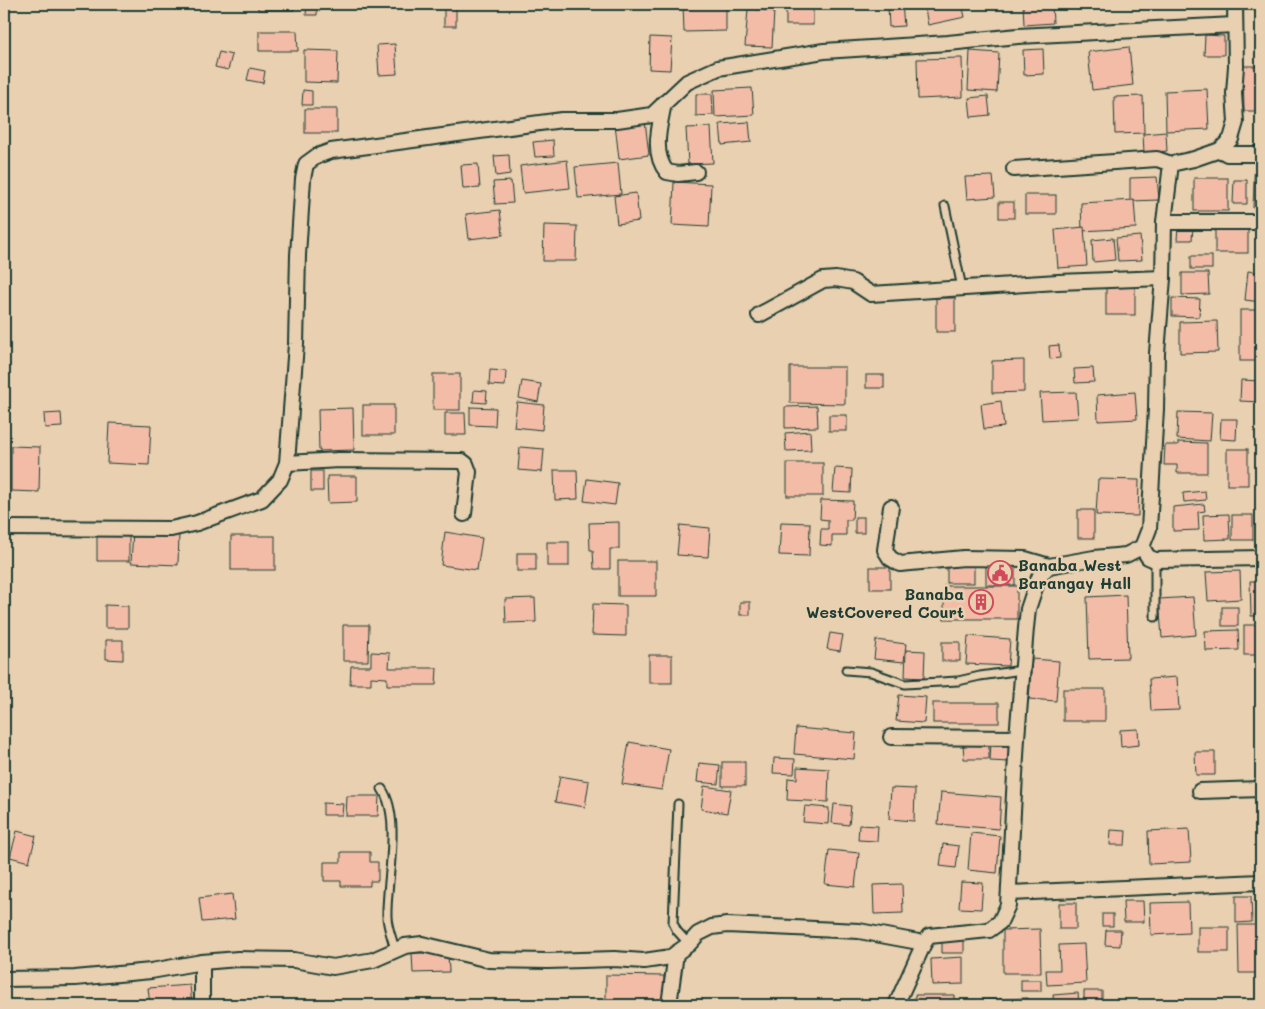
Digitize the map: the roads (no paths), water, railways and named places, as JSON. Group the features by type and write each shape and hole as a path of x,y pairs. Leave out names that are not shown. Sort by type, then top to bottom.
{"street":[{"path":"1014,169 1149,160 1171,164 1194,159 1220,150 1231,139 1236,122 1234,93 1236,66 1234,4"},
{"path":"4,528 171,529 197,523 262,499 280,480 287,463 296,344 298,245 303,179 306,164 317,156 350,149 562,120 617,120 652,115 687,82 718,68 824,51 948,43 1018,36 1234,26"},
{"path":"664,103 657,145 662,166 667,172 678,174 696,172"},
{"path":"1220,150 1227,154 1261,154"},
{"path":"891,507 885,550 890,558 900,564 964,558 1025,559 1048,566 1126,555 1142,547 1149,529 1156,409 1157,353 1163,278 1164,222 1171,164"},
{"path":"1164,222 1261,222"},
{"path":"759,316 823,280 836,279 853,282 871,294 1058,282 1163,278"},
{"path":"287,463 339,460 462,461 466,464 469,472 464,514"},
{"path":"1142,547 1148,557 1154,560 1261,558"},
{"path":"896,1005 929,936 989,930 1000,922 1008,906 1017,738 1028,609 1040,575 1048,566"},
{"path":"891,737 1017,738"},
{"path":"1200,791 1261,789"},
{"path":"1009,893 1261,882"},
{"path":"4,980 75,978 151,971 202,962 238,959 294,960 333,967 373,960 405,946 422,944 489,960 614,959 644,961 671,957 689,944 698,934 712,927 727,925 859,931 924,943"},
{"path":"669,1005 676,953"},
{"path":"202,962 202,1005"}],"lane":[{"path":"945,206 962,288"},
{"path":"1154,560 1155,617"},
{"path":"846,670 870,672 905,684 958,682 980,676 1022,670"},
{"path":"382,789 388,797 392,827 387,918 395,950"},
{"path":"678,804 673,923 677,931 689,944"}],"place":[{"name":"Banaba West Barangay Hall","path":"1000,573"},
{"name":"Banaba WestCovered Court","path":"981,602"}]}
